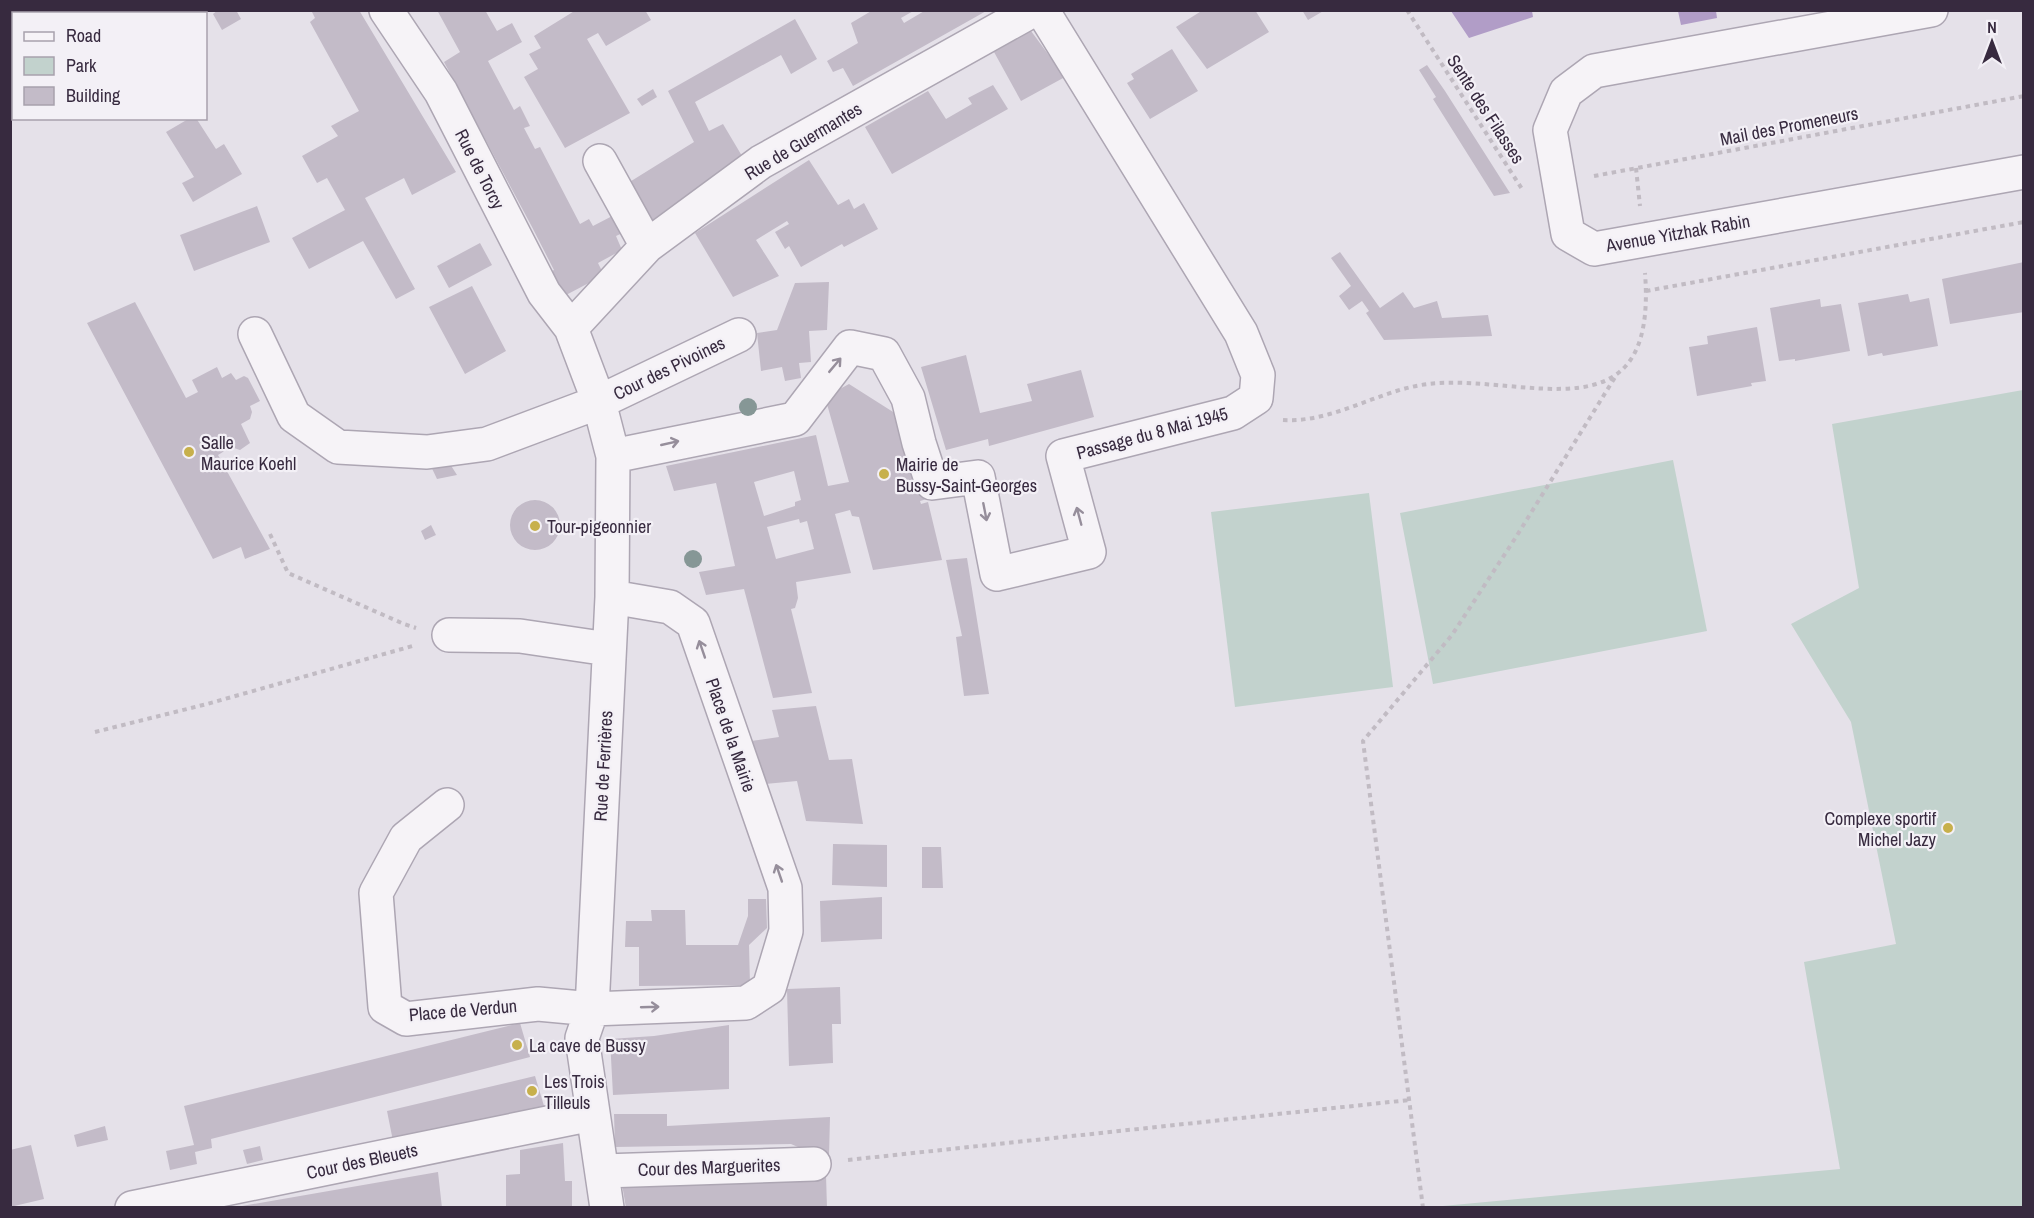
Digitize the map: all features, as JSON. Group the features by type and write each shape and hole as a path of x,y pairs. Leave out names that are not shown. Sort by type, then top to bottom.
{"street":[{"name":"Rue de Torcy","path":"386,10 441,92 544,293 571,328"},
{"name":"Rue de Guermantes","path":"571,328 647,246 761,162 1033,10"},
{"path":"1042,10 1241,333 1258,375 1256,398"},
{"name":"Avenue Yitzhak Rabin","path":"1931,10 1594,71 1566,92 1550,130 1568,234 1594,249 2024,171"},
{"path":"600,161 647,246"},
{"name":"Rue de Ferrières","path":"571,328 599,402 613,456 612,597 592,1010 582,1038 607,1208"},
{"name":"Cour des Pivoines","path":"255,334 294,416 338,447 427,452 457,450 487,444 599,402 739,334"},
{"name":"Passage du 8 Mai 1945","path":"613,456 795,419 850,347 884,354 908,398 932,483 978,477 998,574 1089,552 1063,456 1233,413 1256,398"},
{"name":"Place de la Mairie","path":"592,1010 746,1003 769,988 786,931 784,888 693,623 670,607 612,597"},
{"path":"448,635 520,636 608,649"},
{"name":"Place de Verdun","path":"447,806 406,838 376,893 385,1007 406,1018 538,1004 592,1010"},
{"name":"Cour des Bleuets","path":"132,1208 592,1114"},
{"name":"Cour des Marguerites","path":"603,1171 814,1164"}],"path":[{"name":"Sente des Filasses","path":"1407,10 1522,189 1559,182"},
{"name":"Mail des Promeneurs","path":"1559,182 2024,96"},
{"path":"1423,1208 1363,741 1452,635 1617,375 1631,357 1640,337 1646,291 2024,222"},
{"path":"1256,398 1267,411 1284,420 1326,416 1405,389 1429,384 1583,389 1617,375"},
{"path":"270,534 288,573 404,624 448,635"},
{"path":"94,732 207,704 448,635"},
{"path":"814,1164 1409,1100"}],"green space":[{"name":"Complexe sportif Michel Jazy","path":"2023,390 2023,1207 1432,1207 1840,1169 1804,962 1896,944 1851,722 1791,624 1859,588 1832,424"},
{"path":"1673,460 1707,631 1433,684 1400,513"},
{"path":"1369,493 1393,687 1235,707 1211,512"}],"shaded area":[{"path":"1451,11 1532,11 1533,17 1469,38"},
{"path":"1678,11 1716,11 1717,18 1681,25"}],"building":[{"path":"218,10 236,10 241,19 222,30 213,14"},
{"path":"311,10 359,10 456,172 412,195 404,178 365,198 415,289 396,299 363,241 309,269 292,238 345,210 327,178 317,183 302,156 338,136 331,126 359,111 310,22 315,18"},
{"path":"437,10 485,10 497,31 512,23 522,42 488,61 514,110 520,106 530,126 524,128 535,149 540,147 580,224 589,219 593,226 620,212 629,230 616,236 622,250 598,263 604,275 566,295 550,272 554,270 444,62 460,52"},
{"path":"576,10 645,10 651,20 606,46 598,33 587,39 630,113 565,148 524,77 538,69 529,54 541,48 534,36"},
{"path":"873,10 915,10 901,18 904,23 926,10 988,10 853,86 843,68 833,72 827,61 858,43 851,23"},
{"path":"1203,10 1255,10 1269,32 1207,69 1176,27"},
{"path":"1302,10 1325,10 1308,20"},
{"path":"795,19 817,59 791,74 781,55 695,102 709,131 723,124 742,156 651,221 628,183 694,142 668,91"},
{"path":"1031,31 1065,77 1021,101 994,52"},
{"path":"1172,49 1198,91 1150,119 1127,83 1134,79 1131,74"},
{"path":"1427,65 1510,193 1494,196 1433,99 1436,97 1419,70"},
{"path":"993,85 1008,109 892,174 865,127 928,91 946,119 972,104 968,98"},
{"path":"653,89 657,97 642,106 637,99"},
{"path":"187,120 197,120 216,149 224,144 242,174 193,202 182,183 194,177 166,132"},
{"path":"809,160 838,205 849,199 854,209 864,203 878,229 844,247 842,244 801,267 789,246 785,249 775,232 789,224 787,221 756,240 779,276 733,297 695,233"},
{"path":"257,206 270,242 194,271 180,235"},
{"path":"480,243 492,265 449,288 437,266"},
{"path":"1340,252 1380,308 1403,292 1414,308 1437,301 1442,318 1488,315 1492,336 1384,340 1366,313 1369,311 1362,301 1349,310 1339,296 1351,286 1331,258"},
{"path":"2024,262 2024,312 1950,324 1942,279"},
{"path":"829,282 827,330 809,331 811,362 799,363 801,378 785,381 782,367 761,371 757,333 777,330 795,283"},
{"path":"472,286 506,351 465,374 429,307"},
{"path":"1908,294 1910,302 1929,298 1938,346 1883,356 1882,353 1868,356 1858,303"},
{"path":"1820,299 1821,307 1841,304 1850,351 1795,361 1795,359 1779,361 1770,308"},
{"name":"Salle Maurice Koehl","path":"135,302 186,398 198,392 192,380 217,367 222,378 231,373 236,380 244,376 248,378 260,401 250,406 252,412 250,419 241,424 250,443 240,450 231,447 218,455 270,549 245,559 241,547 213,559 87,323"},
{"path":"1757,327 1766,381 1751,383 1752,386 1697,396 1689,347 1708,344 1707,336"},
{"path":"966,355 980,413 1032,401 1027,384 1081,370 1094,417 989,446 988,439 946,450 921,367"},
{"path":"849,384 901,417 927,499 920,501 921,504 928,502 942,560 873,570 859,517 852,516 850,510 835,514 851,573 796,582 798,598 795,608 791,609 812,693 773,698 744,589 706,595 699,572 735,566 716,483 674,491 666,466 816,435 828,486 849,482 825,397","holes":["794,471 801,500 795,502 795,506 764,516 754,482","799,519 800,523 807,521 814,549 776,559 767,527"]},
{"path":"443,453 457,475 437,479 428,460"},
{"name":"Tour-pigeonnier","path":"535,500 544,502 555,511 560,525 558,534 549,545 535,550 526,548 515,539 510,525 512,516 521,505"},
{"path":"431,525 436,535 425,540 421,531"},
{"path":"967,558 989,694 964,696 956,637 962,636 946,560"},
{"path":"816,706 829,760 852,759 863,824 806,821 797,781 765,784 751,741 779,737 772,710"},
{"path":"833,844 887,845 887,887 832,885"},
{"path":"922,847 941,847 943,888 922,888"},
{"path":"882,897 882,939 821,942 820,901"},
{"path":"748,899 766,899 767,928 749,945 750,985 639,986 639,947 625,947 626,921 652,921 651,910 685,910 686,945 738,945 748,916"},
{"path":"840,987 841,1024 832,1024 833,1063 789,1066 787,989"},
{"path":"520,1023 530,1057 211,1139 212,1148 195,1152 197,1164 170,1170 166,1151 194,1145 184,1106"},
{"path":"729,1025 729,1089 613,1095 610,1039 654,1036"},
{"path":"535,1076 544,1106 393,1141 387,1111"},
{"path":"614,1114 667,1114 667,1126 830,1117 829,1156 821,1157 791,1144 615,1147"},
{"path":"105,1126 108,1140 77,1147 74,1135"},
{"path":"563,1143 565,1181 572,1181 572,1208 506,1208 506,1175 520,1174 520,1150"},
{"path":"31,1145 44,1199 10,1207 10,1150"},
{"path":"260,1146 263,1160 247,1164 243,1150"},
{"path":"438,1172 442,1208 242,1208 242,1206"},
{"path":"826,1175 827,1208 626,1208 622,1184"}],"place":[{"name":"Salle Maurice Koehl","path":"189,452"},
{"name":"Mairie de Bussy-Saint-Georges","path":"884,474"},
{"name":"Tour-pigeonnier","path":"535,526"},
{"name":"Complexe sportif Michel Jazy","path":"1948,828"},
{"name":"La cave de Bussy","path":"517,1045"},
{"name":"Les Trois Tilleuls","path":"532,1091"}]}
